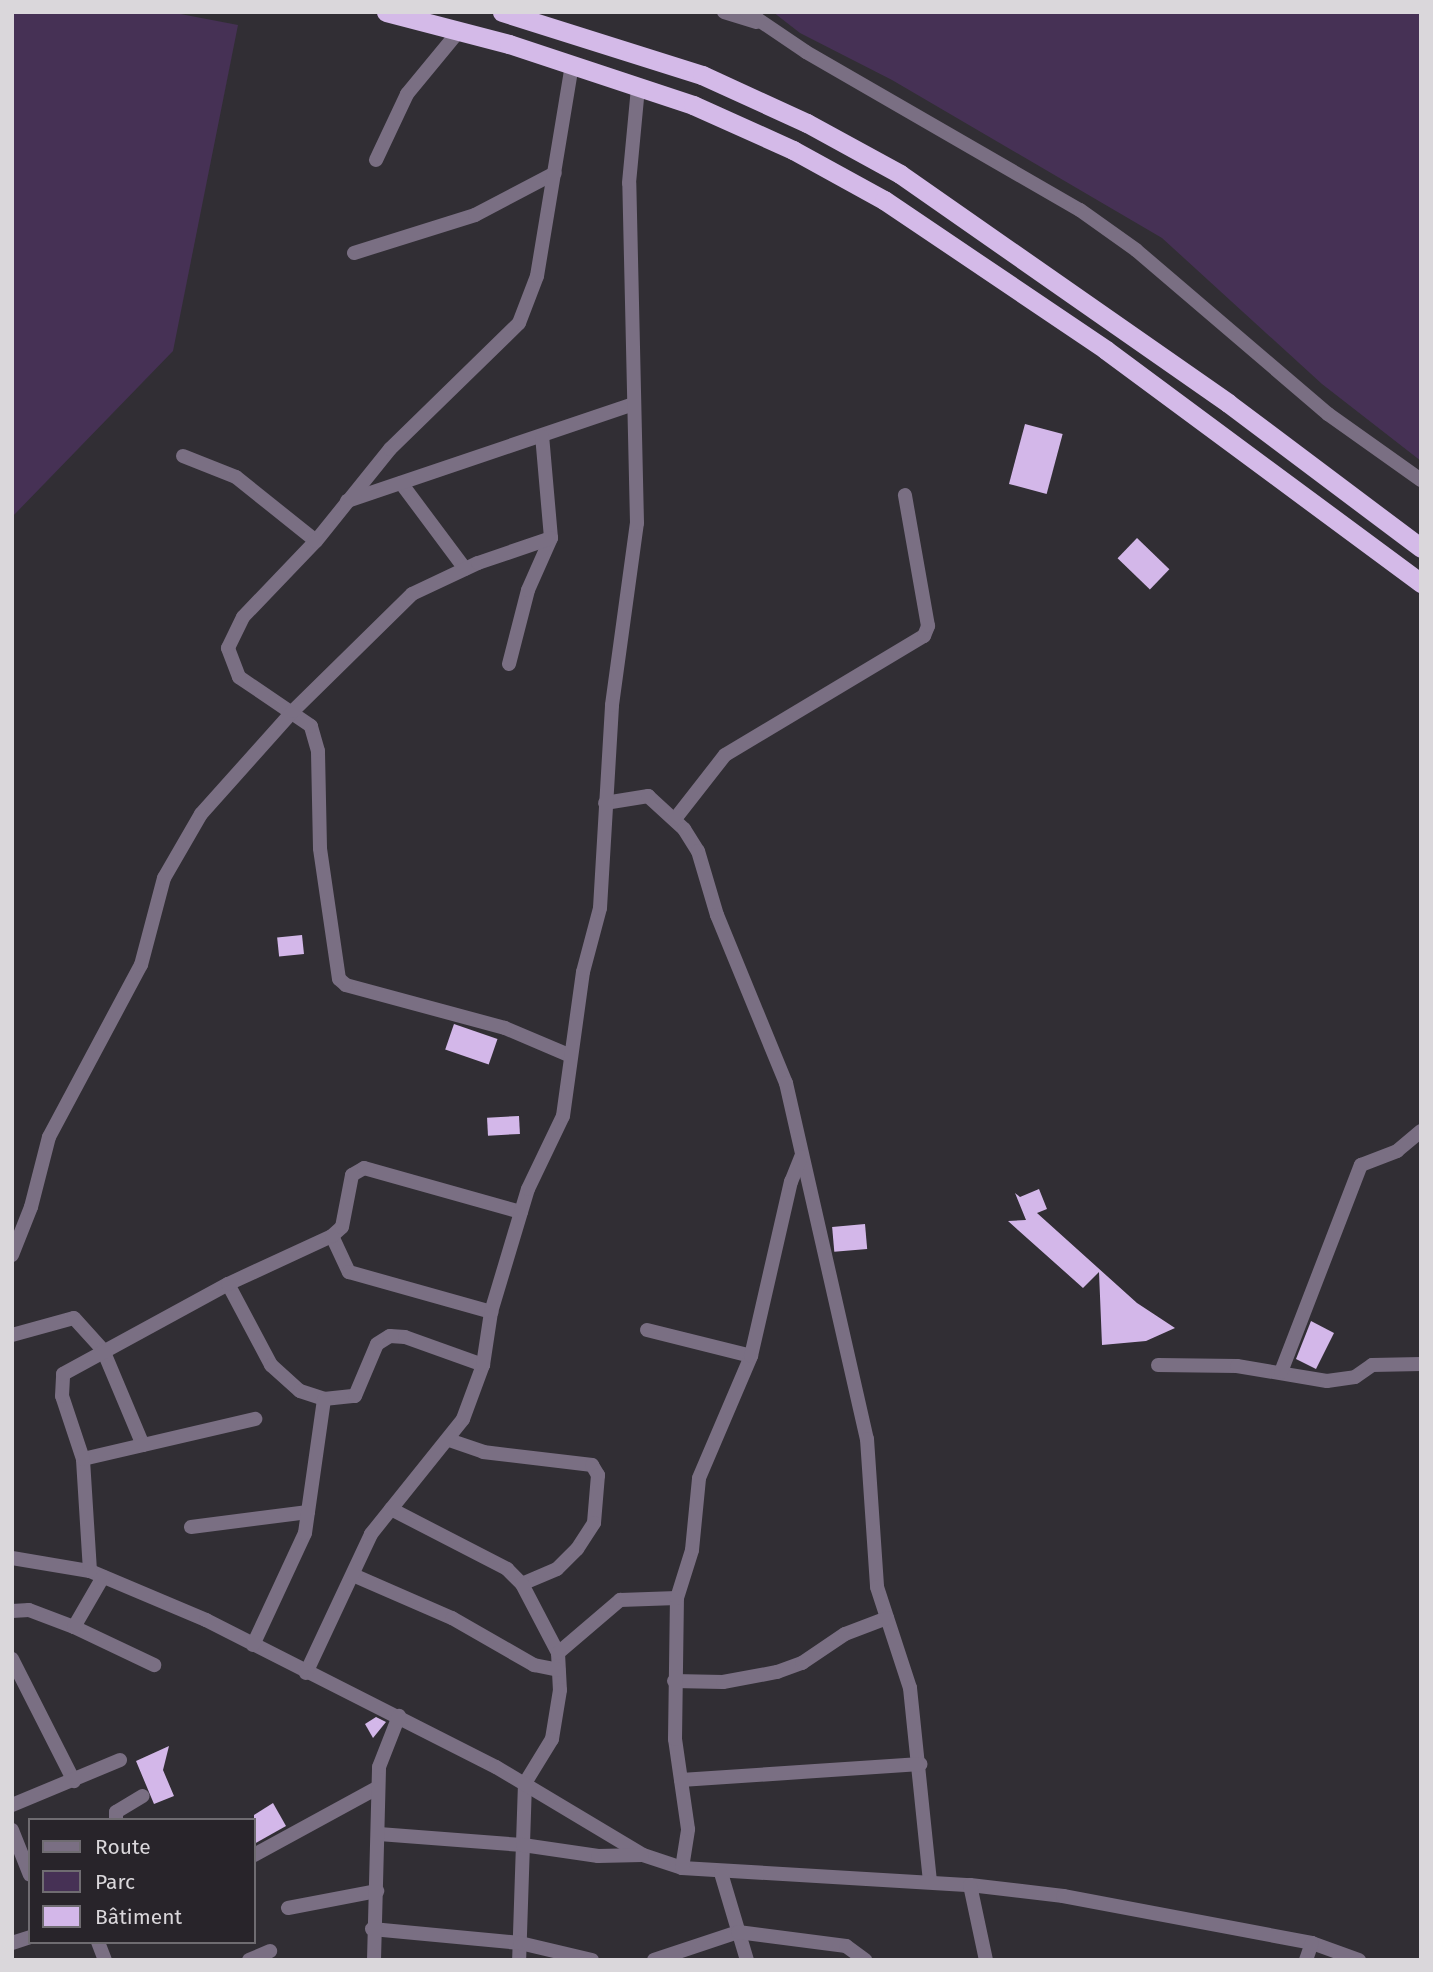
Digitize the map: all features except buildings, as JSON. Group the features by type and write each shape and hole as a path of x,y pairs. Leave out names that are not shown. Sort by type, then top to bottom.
{"highway":[{"path":"386,12 572,64 693,105 793,150 935,231 1106,350 1421,583"},
{"path":"502,12 702,75 807,123 900,174 1228,403 1421,548"}],"street":[{"path":"724,12 762,24"},
{"path":"747,12 762,24 1080,210 1136,250 1328,414 1421,480"},
{"path":"376,160 407,94 459,31"},
{"path":"571,1056 472,1017 346,985 336,975 336,938 320,848 318,751 311,726 293,711 239,677 230,665 228,648 243,617 316,541 344,502 390,449 519,323 537,276 572,64"},
{"path":"306,1673 371,1534 449,1440 483,1365 491,1312 521,1212 563,1116 583,972 600,908 612,705 637,523 629,184 638,87"},
{"path":"354,253 475,215 555,173"},
{"path":"344,502 634,404"},
{"path":"509,663 528,590 551,538 542,436"},
{"path":"183,456 236,477 316,541"},
{"path":"401,483 465,569"},
{"path":"675,819 725,755 924,636 928,626 905,495"},
{"path":"12,1255 31,1207 49,1137 141,965 164,878 201,814 293,711 412,594 465,569 551,538"},
{"path":"605,803 648,796 675,819 698,851 717,915 786,1083 867,1439 877,1587 910,1688 920,1764 930,1882"},
{"path":"1281,1372 1361,1165 1397,1151 1421,1131"},
{"path":"682,1868 688,1829 681,1780 674,1681 677,1598 692,1550 699,1478 751,1356 791,1182 801,1157"},
{"path":"74,1627 97,1574 83,1459 61,1384 63,1374 228,1284 332,1236 342,1227 352,1175 364,1168 521,1212"},
{"path":"332,1236 349,1272 491,1312"},
{"path":"228,1284 271,1365 300,1391 324,1399 355,1396 377,1343 390,1336 405,1337 483,1365"},
{"path":"12,1335 74,1318 103,1350 143,1445"},
{"path":"647,1330 751,1356"},
{"path":"1158,1365 1237,1366 1327,1381 1355,1377 1372,1365 1421,1364"},
{"path":"253,1644 304,1533 324,1399"},
{"path":"83,1459 254,1419"},
{"path":"449,1440 482,1452 592,1465 598,1475 594,1523 577,1549 556,1569 522,1584"},
{"path":"391,1509 487,1556 522,1584 558,1653 559,1670 552,1739 525,1783 519,1960"},
{"path":"191,1527 308,1512"},
{"path":"12,1558 97,1574 253,1644 306,1673 399,1716 525,1783 643,1855 682,1868 721,1873 930,1882 1063,1896 1312,1943 1359,1960"},
{"path":"353,1575 452,1618 534,1665 559,1670"},
{"path":"558,1653 584,1636 620,1600 677,1598"},
{"path":"12,1611 29,1610 74,1627 154,1665"},
{"path":"674,1681 723,1682 777,1672 802,1663 845,1634 887,1618"},
{"path":"12,1659 19,1695 74,1781"},
{"path":"374,1960 372,1929 377,1891 379,1834 377,1788 383,1749 399,1716"},
{"path":"12,1805 120,1760"},
{"path":"681,1780 920,1764"},
{"path":"256,1854 377,1788"},
{"path":"116,1818 116,1812 143,1796"},
{"path":"12,1830 28,1870"},
{"path":"379,1834 523,1845 598,1856 643,1855"},
{"path":"721,1873 747,1960"},
{"path":"970,1885 986,1960"},
{"path":"288,1909 377,1891"},
{"path":"372,1929 520,1943 592,1960"},
{"path":"654,1960 738,1932 846,1946 865,1960"},
{"path":"1306,1960 1312,1943"},
{"path":"249,1960 270,1951"}],"green space":[{"path":"12,12 170,12 238,25 173,351 12,517"},
{"path":"773,12 1421,12 1421,461 1322,384 1162,238 892,80 800,33"}]}
